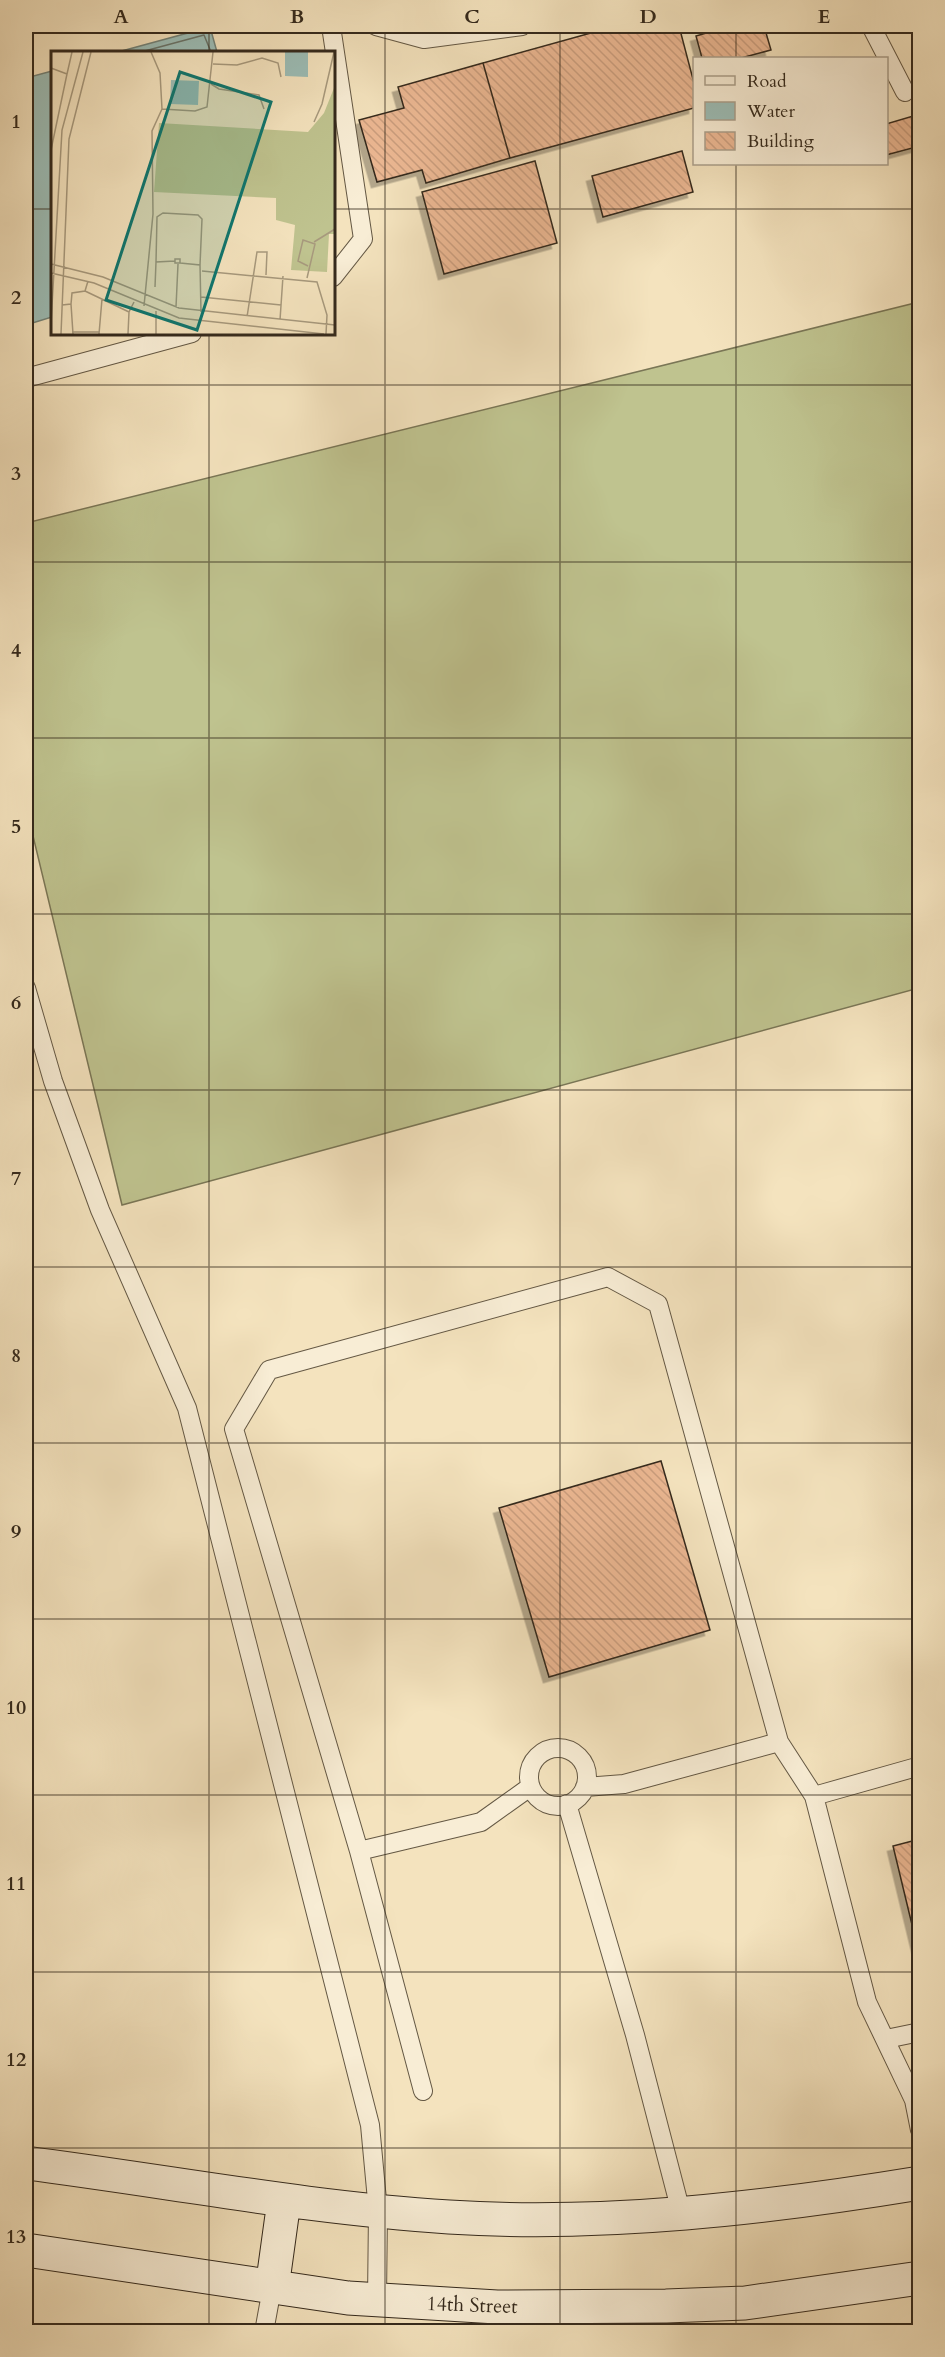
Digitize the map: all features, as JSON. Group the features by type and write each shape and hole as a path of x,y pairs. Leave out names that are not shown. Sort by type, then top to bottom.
{"main road":[{"path":"26,2163 284,2201 452,2217 536,2219 715,2211 920,2183"},
{"path":"272,2288 284,2201"},
{"name":"14th Street","path":"26,2250 272,2288 509,2319 645,2307 745,2303 920,2278"}],"lane":[{"path":"331,26 363,239 334,276"},
{"path":"376,26 424,39 522,26"},
{"path":"871,26 887,57"},
{"path":"888,59 905,92"},
{"path":"26,378 188,334"},
{"path":"26,988 53,1080 100,1210 187,1408 370,2126 378,2211 377,2300"},
{"path":"423,2091 359,1851 234,1429 269,1370 608,1277 658,1304 779,1742 814,1796 867,2002 914,2100 920,2130"},
{"path":"585,1787 624,1784 779,1742"},
{"path":"560,1748 569,1750 583,1762 586,1770 585,1787 580,1796 567,1804 552,1805 543,1802 530,1786 531,1766 542,1752 560,1748"},
{"path":"814,1796 920,1766"},
{"path":"359,1851 481,1822 530,1786"},
{"path":"567,1804 632,2024 681,2212"},
{"path":"886,2039 920,2032"},
{"path":"264,2331 272,2288"}],"green space":[{"path":"919,302 919,988 122,1205 26,807 26,523"}],"water":[{"path":"210,27 217,51 122,51"},
{"path":"51,71 51,317 26,325 26,78"}],"building":[{"path":"616,26 679,26 693,79 693,108 510,158 483,63"},
{"path":"730,26 764,26 771,50 745,57 702,57 696,36"},
{"path":"483,63 510,158 426,183 422,170 377,182 359,120 404,108 398,87"},
{"path":"920,114 920,146 888,154 888,123"},
{"path":"682,151 693,192 603,217 592,176"},
{"path":"535,161 557,243 444,274 422,192"},
{"path":"661,1461 710,1630 549,1677 499,1508"},
{"path":"920,1839 920,1958 893,1846"}]}
